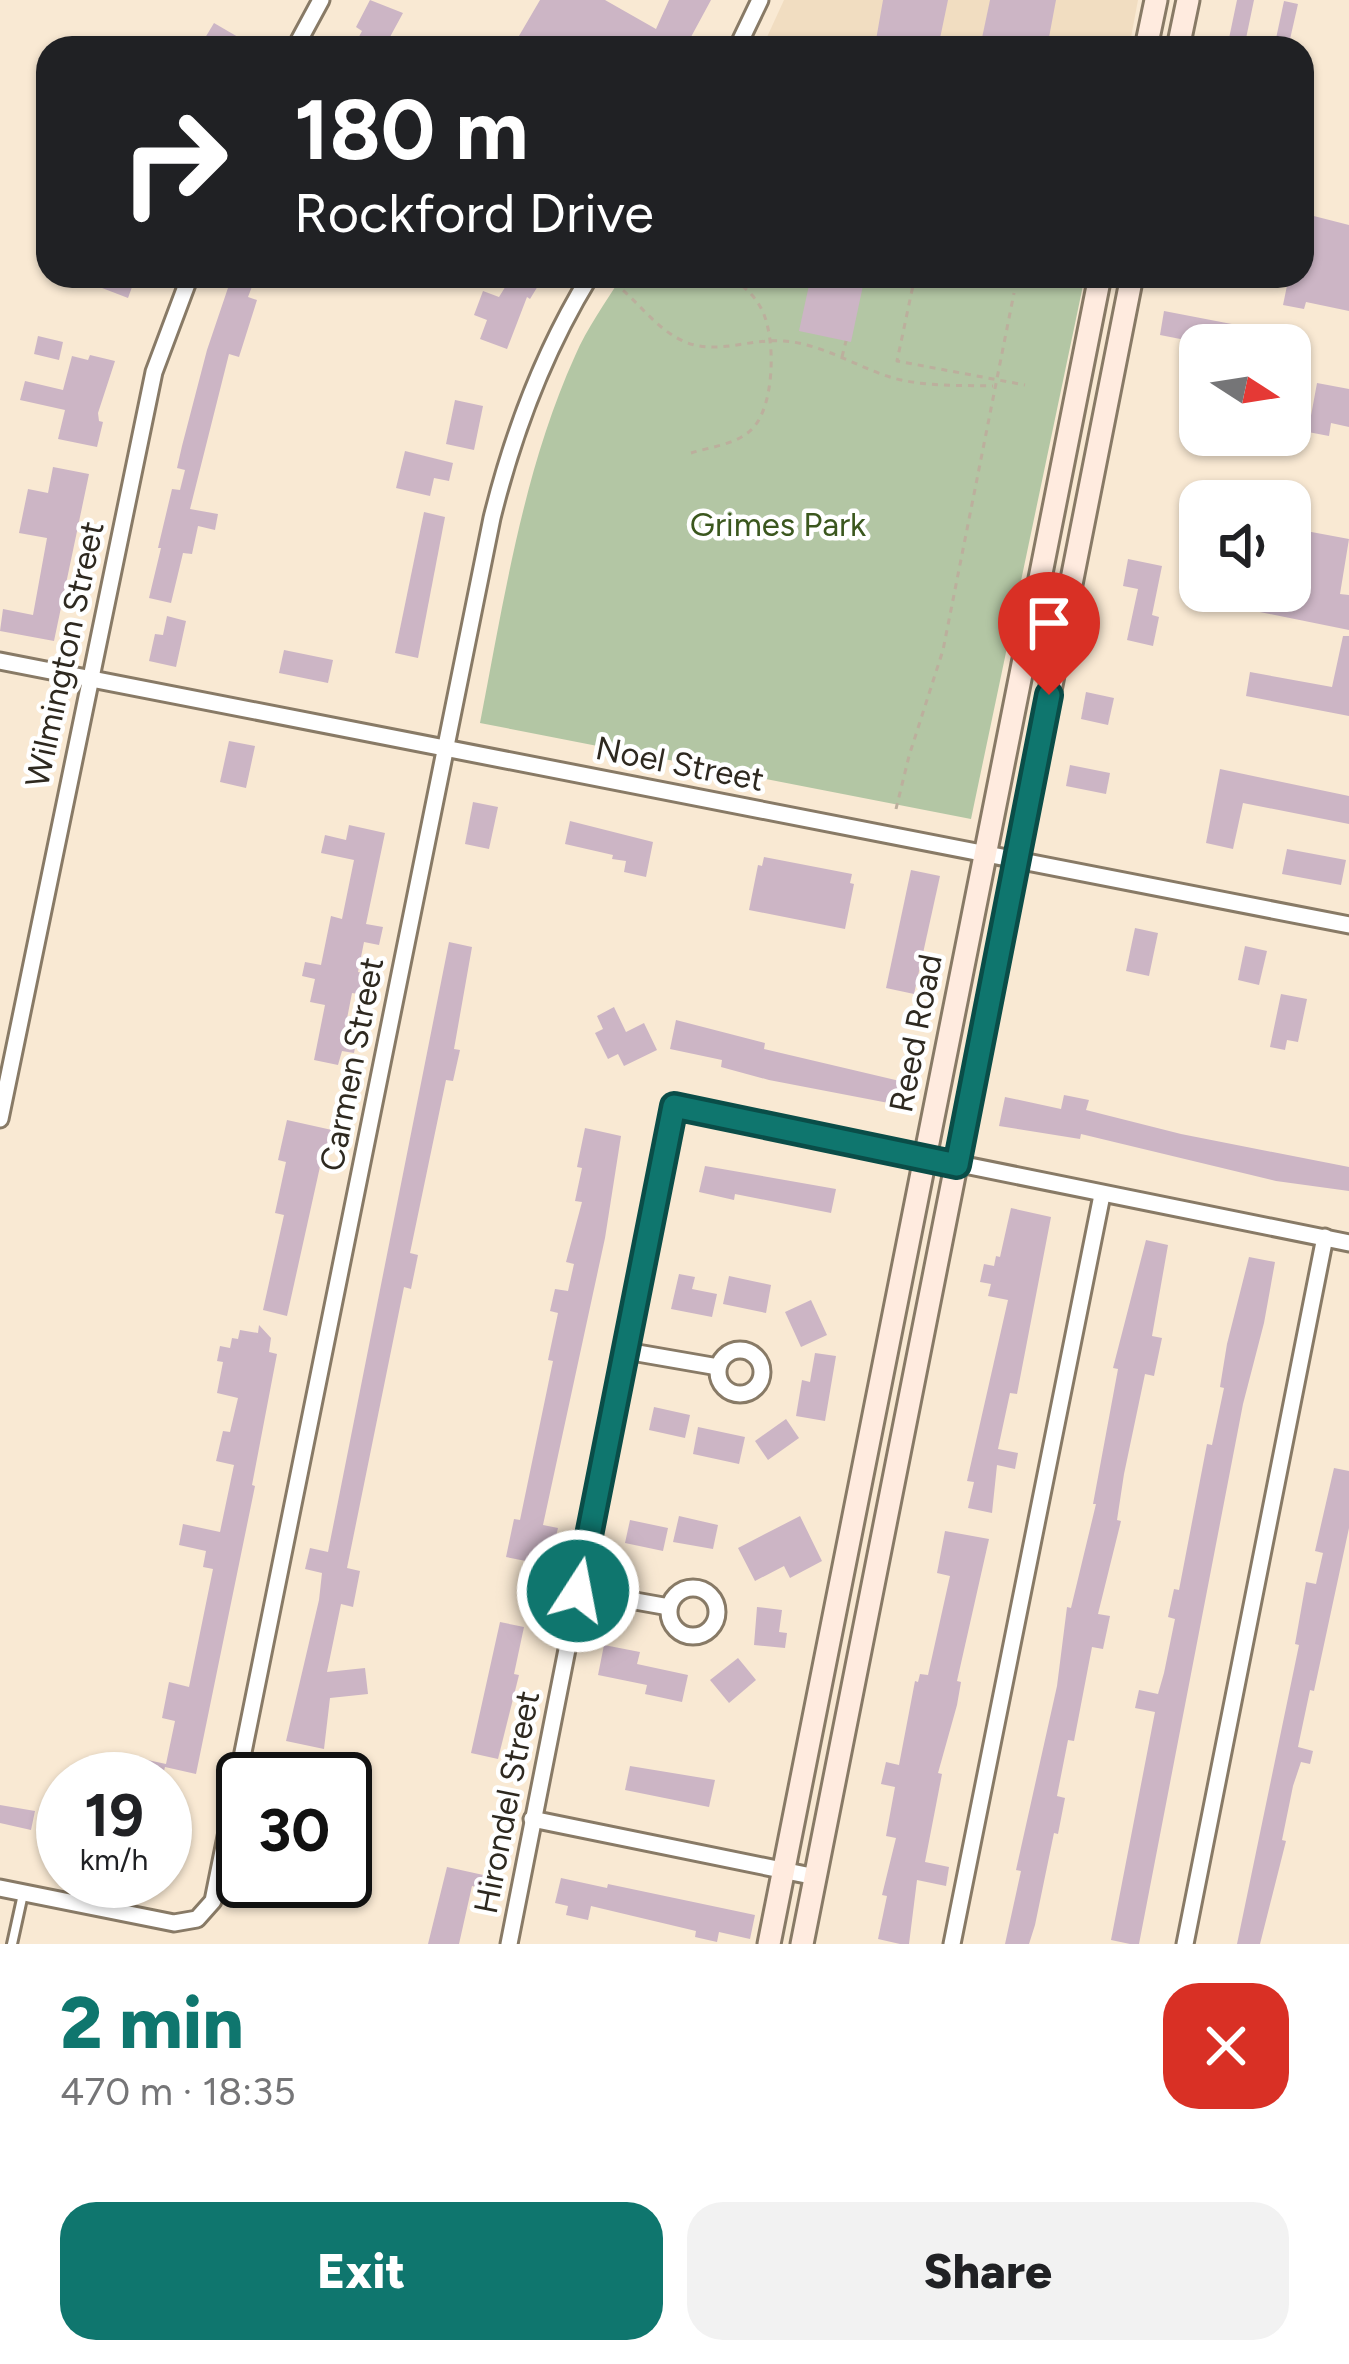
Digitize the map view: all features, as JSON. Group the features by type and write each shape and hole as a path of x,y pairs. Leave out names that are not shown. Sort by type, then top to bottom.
{"street":[{"path":"302,36 321,0"},
{"path":"743,36 760,0"},
{"path":"1148,36 1156,0"},
{"path":"1180,36 1187,0"},
{"name":"Wilmington Street","path":"0,1119 154,372 186,288"},
{"name":"Carmen Street","path":"23,1893 174,1923 197,1918 213,1901 508,454 566,315 583,288"},
{"name":"Reed Road","path":"769,1944 1098,288"},
{"name":"Reed Road","path":"802,1944 1130,288"},
{"path":"1043,564 1072,572"},
{"name":"Noel Street","path":"0,661 1349,925"},
{"name":"Hirondel Street","path":"509,1944 674,1106 924,1159"},
{"path":"924,1159 1349,1243"},
{"path":"952,1944 1102,1195"},
{"path":"1185,1944 1325,1238"},
{"path":"626,1351 718,1367"},
{"path":"848,1544 880,1552"},
{"path":"578,1591 669,1607"},
{"path":"532,1820 816,1877"},
{"path":"0,1888 23,1893"}],"lane":[{"path":"12,1944 23,1893"}],"path":[{"path":"625,288 656,324 705,349 769,340 820,348 901,380 1024,385"},
{"path":"691,452 742,437 757,425 766,398 769,340 764,314 746,288"},
{"path":"912,288 897,361 996,383"},
{"path":"896,809 944,650 1014,293"},
{"path":"841,359 846,341"}],"shaded area":[{"path":"784,0 1138,0 1131,36 768,36"}],"green space":[{"name":"Grimes Park","path":"614,288 1082,288 971,819 480,723 528,490 557,400 591,325"}],"building":[{"path":"370,0 403,13 391,36 359,36 362,31 356,27"},
{"path":"540,0 605,0 656,29 669,0 711,0 692,36 519,36"},
{"path":"883,0 948,0 940,36 877,36"},
{"path":"990,0 1056,0 1049,36 982,36"},
{"path":"1237,0 1254,0 1246,36 1230,36"},
{"path":"1284,1 1298,4 1291,36 1277,36"},
{"path":"214,23 236,36 206,36"},
{"path":"1314,216 1349,225 1349,311 1306,302 1304,309 1283,305 1287,288 1314,288"},
{"path":"102,288 132,288 128,298"},
{"path":"228,288 251,288 248,297 257,300 239,357 229,354 190,509 218,514 215,530 198,526 192,554 183,553 171,603 149,598 172,489 180,490 185,470 177,468"},
{"path":"505,288 537,288 527,297 507,349 480,339 487,320 474,315 483,291 499,297"},
{"path":"808,288 862,288 851,342 799,331"},
{"path":"1164,311 1231,324 1179,324 1179,339 1160,335"},
{"path":"38,336 63,342 59,360 34,354"},
{"path":"90,355 115,361 98,413 103,422 97,447 58,439 65,410 20,400 25,381 63,390 72,356 88,360"},
{"path":"1317,383 1349,389 1349,427 1331,423 1329,436 1311,433"},
{"path":"455,400 483,406 474,450 446,444"},
{"path":"405,451 453,463 449,481 434,478 430,496 396,488"},
{"path":"53,467 89,474 54,641 0,631 3,609 33,615 47,538 19,533 28,489 48,493"},
{"path":"424,512 445,517 418,658 395,653"},
{"path":"1311,532 1349,539 1340,594 1349,595 1349,630 1260,612 1311,612"},
{"path":"1128,559 1162,566 1152,615 1159,617 1153,646 1127,640 1138,589 1123,586"},
{"path":"167,616 186,621 176,667 149,661 155,634 163,635"},
{"path":"1343,636 1349,636 1349,716 1246,696 1250,672 1332,687"},
{"path":"284,650 333,660 328,683 279,673"},
{"path":"1086,692 1114,698 1108,725 1081,719"},
{"path":"229,741 255,746 246,788 220,782"},
{"path":"1070,765 1110,773 1106,794 1066,786"},
{"path":"1220,769 1349,796 1349,824 1243,803 1233,849 1206,843"},
{"path":"473,802 498,807 489,849 465,844"},
{"path":"570,821 653,842 646,877 624,872 626,861 612,859 613,855 565,844"},
{"path":"349,825 385,833 366,924 383,927 379,945 364,942 358,972 373,975 369,996 352,993 345,1029 358,1031 354,1053 342,1051 338,1065 314,1060 325,1005 310,1002 315,979 302,976 305,962 321,965 331,916 342,919 354,860 321,853 325,835 346,840"},
{"path":"1287,849 1346,860 1341,885 1282,874"},
{"path":"764,857 852,874 845,929 749,910"},
{"path":"911,870 940,876 914,994 886,988"},
{"path":"1135,928 1158,933 1149,976 1126,971"},
{"path":"449,942 472,947 454,1049 460,1050 453,1081 446,1080 410,1253 418,1255 411,1289 404,1287 347,1568 360,1571 353,1607 341,1604 327,1672 365,1668 368,1694 330,1698 324,1749 286,1741 322,1573 305,1569 310,1548 328,1552"},
{"path":"1245,946 1267,951 1259,985 1238,980"},
{"path":"1281,994 1307,999 1298,1042 1287,1040 1285,1050 1270,1047"},
{"path":"614,1007 626,1032 644,1023 657,1050 624,1066 618,1054 608,1059 595,1033 603,1029 597,1016"},
{"path":"676,1020 765,1043 764,1049 904,1082 899,1105 769,1080 721,1067 722,1060 670,1049"},
{"path":"1064,1095 1089,1100 1086,1110 1181,1134 1349,1167 1349,1191 1276,1181 1081,1134 1080,1139 999,1126 1005,1097 1061,1109"},
{"path":"287,1120 341,1132 338,1147 325,1144 287,1316 263,1310 284,1215 275,1213 286,1162 278,1160"},
{"path":"585,1128 621,1136 605,1238 543,1525 558,1528 552,1553 539,1550 536,1563 506,1557 514,1519 520,1520 553,1361 548,1360 558,1313 550,1311 555,1289 568,1291 574,1264 566,1262 582,1202 575,1201"},
{"path":"705,1166 836,1189 831,1213 735,1194 734,1200 699,1192"},
{"path":"1011,1208 1051,1217 1017,1394 1010,1393 998,1449 1018,1453 1015,1469 997,1465 992,1513 968,1508 974,1482 967,1481 1008,1300 988,1296 991,1284 980,1282 984,1264 994,1266 996,1256 1000,1257"},
{"path":"1146,1240 1168,1245 1152,1336 1162,1338 1154,1376 1145,1374 1124,1474 1117,1520 1121,1521 1098,1614 1110,1616 1103,1649 1092,1647 1074,1741 1068,1740 1057,1796 1065,1798 1029,1944 1005,1944 1021,1871 1016,1870 1057,1686 1067,1607 1071,1608 1096,1504 1118,1369 1113,1368"},
{"path":"1249,1257 1275,1262 1243,1404 1139,1944 1130,1944 1111,1940 1155,1712 1135,1708 1139,1690 1158,1694 1164,1673 1175,1619 1168,1617 1174,1589 1179,1590 1207,1444 1212,1445 1227,1344"},
{"path":"679,1274 695,1277 692,1289 717,1294 712,1317 671,1309"},
{"path":"729,1276 771,1285 766,1313 723,1304"},
{"path":"811,1300 827,1335 801,1347 785,1312"},
{"path":"259,1325 271,1338 269,1352 277,1354 196,1774 192,1773 192,1752 169,1752 175,1721 162,1718 169,1682 189,1687 213,1569 203,1567 206,1551 179,1545 183,1524 220,1532 234,1465 216,1461 223,1431 230,1432 238,1398 217,1393 223,1362 217,1361 220,1346 230,1348 240,1330 258,1333"},
{"path":"815,1353 836,1356 825,1421 796,1416 802,1380 810,1382"},
{"path":"654,1407 690,1415 685,1438 649,1430"},
{"path":"786,1419 799,1438 768,1460 755,1441"},
{"path":"698,1427 745,1437 739,1464 693,1454"},
{"path":"1334,1468 1349,1471 1349,1528 1298,1747 1313,1751 1310,1764 1301,1762 1293,1786 1282,1840 1286,1841 1260,1944 1237,1944 1299,1645 1295,1644 1306,1582 1316,1584 1323,1553 1315,1551"},
{"path":"679,1516 718,1525 713,1549 673,1542"},
{"path":"800,1516 822,1561 790,1578 784,1566 755,1581 738,1548"},
{"path":"630,1520 668,1528 663,1551 625,1543"},
{"path":"945,1531 989,1539 957,1681 961,1682 957,1705 938,1773 942,1774 925,1862 949,1867 946,1886 917,1880 909,1944 900,1944 878,1939 887,1896 882,1895 896,1838 886,1836 895,1787 881,1784 886,1762 899,1765 915,1681 920,1674 928,1675 950,1576 937,1573"},
{"path":"757,1607 782,1610 779,1632 787,1633 785,1648 754,1645"},
{"path":"500,1622 524,1627 514,1674 519,1675 498,1759 471,1753"},
{"path":"604,1645 640,1652 637,1664 688,1675 682,1702 645,1694 647,1685 598,1675"},
{"path":"738,1658 756,1680 729,1703 710,1680"},
{"path":"630,1766 715,1780 709,1807 625,1790"},
{"path":"0,1805 35,1811 31,1830 0,1823"},
{"path":"447,1867 488,1876 485,1889 472,1886 459,1944 428,1944"},
{"path":"561,1878 755,1915 750,1939 719,1932 717,1942 695,1937 696,1931 591,1906 588,1920 566,1915 568,1906 555,1903"}],"route":[{"path":"578,1591 674,1106 957,1165 1049,695"}]}
